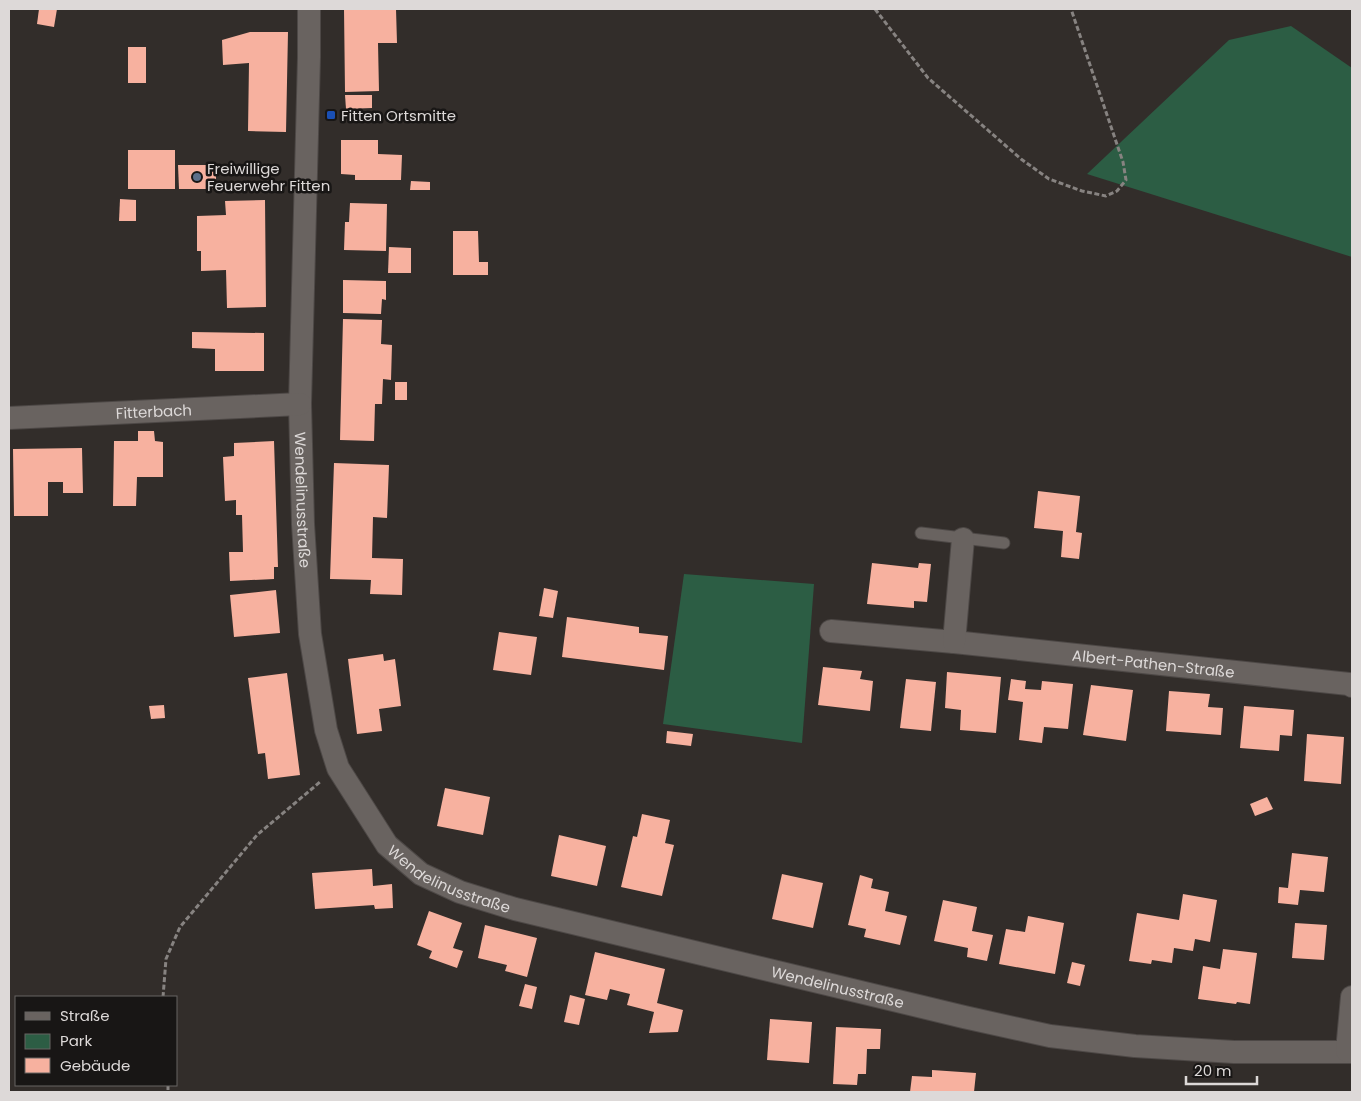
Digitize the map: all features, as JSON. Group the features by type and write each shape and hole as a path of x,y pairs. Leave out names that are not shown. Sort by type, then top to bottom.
{"street":[{"name":"Wendelinusstraße","path":"309,9 300,404 302,524 310,634 326,730 338,768 388,845 421,874 460,892 515,909 964,1018 1050,1036 1135,1046 1234,1052 1350,1052"},
{"name":"Fitterbach","path":"9,418 300,404"},
{"path":"954,642 963,539"},
{"name":"Albert-Pathen-Straße","path":"831,631 954,642 1339,683 1352,686"},
{"path":"1350,1052 1352,997"}],"lane":[{"path":"921,532 1004,543"}],"path":[{"path":"875,9 928,78 1021,159 1049,179 1082,191 1106,196 1118,191 1126,180 1123,162 1071,9"},
{"path":"163,996 166,959 180,927 257,835 338,768"}],"green space":[{"path":"1291,26 1352,68 1352,257 1087,174 1229,40"},
{"path":"684,574 814,584 802,743 663,724"}],"building":[{"path":"39,9 57,9 54,27 37,24"},
{"path":"344,9 396,9 397,43 378,43 379,91 345,92"},
{"path":"250,32 288,32 286,132 248,131 249,63 223,65 222,40"},
{"path":"128,47 146,47 146,83 128,83"},
{"path":"345,95 372,95 372,108 346,109"},
{"path":"341,140 378,140 378,154 402,155 401,180 355,180 355,175 341,174"},
{"path":"128,150 175,150 175,189 128,189"},
{"name":"Freiwillige Feuerwehr Fitten","path":"178,165 216,165 216,189 179,189"},
{"path":"411,181 430,182 430,190 410,190"},
{"path":"120,199 136,200 136,221 119,221"},
{"path":"265,200 266,307 227,308 226,270 201,271 201,251 197,251 197,216 226,215 225,201"},
{"path":"350,203 387,204 386,251 344,250 345,222 349,222"},
{"path":"453,231 478,231 479,262 488,262 488,275 453,275"},
{"path":"389,247 411,248 411,273 388,273"},
{"path":"343,280 386,281 386,300 382,299 381,314 343,313"},
{"path":"343,319 382,320 381,344 392,345 391,380 383,379 382,404 375,404 374,441 340,440"},
{"path":"192,332 264,333 264,371 215,371 215,349 192,348"},
{"path":"395,382 407,382 407,400 395,400"},
{"path":"138,431 154,431 155,441 163,442 163,477 137,477 136,506 113,506 114,441 138,441"},
{"path":"274,441 278,567 274,567 274,579 230,581 229,552 243,552 242,515 236,515 236,500 225,501 223,457 234,456 234,443"},
{"path":"82,448 83,493 63,493 63,482 48,482 48,516 14,516 13,449"},
{"path":"334,463 389,465 387,518 373,517 372,558 403,559 402,595 370,594 371,580 330,579"},
{"path":"1038,491 1080,496 1076,532 1082,533 1079,559 1061,557 1063,531 1034,528"},
{"path":"872,563 918,568 919,563 931,564 927,602 914,601 914,608 867,604"},
{"path":"544,588 558,591 553,618 539,616"},
{"path":"276,590 280,633 234,637 230,595"},
{"path":"567,617 639,627 639,633 668,636 664,670 562,657"},
{"path":"499,632 537,637 531,675 493,670"},
{"path":"383,654 384,661 395,659 401,706 379,709 382,731 357,734 348,659"},
{"path":"823,667 862,671 860,679 873,681 870,711 818,705"},
{"path":"947,672 1001,677 996,733 960,730 961,710 945,708"},
{"path":"287,673 300,775 268,779 265,753 258,754 248,678"},
{"path":"906,679 936,682 931,731 900,728"},
{"path":"1011,679 1026,681 1025,689 1041,690 1042,681 1073,684 1068,729 1044,727 1042,743 1019,740 1023,702 1008,700"},
{"path":"1091,685 1133,690 1126,741 1083,735"},
{"path":"1169,691 1210,694 1208,707 1223,708 1221,735 1166,731"},
{"path":"164,705 165,718 151,719 149,706"},
{"path":"1244,706 1294,710 1292,736 1280,735 1279,751 1240,748"},
{"path":"667,731 693,734 691,746 666,743"},
{"path":"1307,734 1344,737 1341,784 1304,781"},
{"path":"445,788 490,797 483,835 437,826"},
{"path":"1267,797 1273,809 1255,816 1250,804"},
{"path":"642,814 670,820 665,843 674,845 662,896 621,887 633,836 637,837"},
{"path":"559,835 606,846 597,886 551,876"},
{"path":"1292,853 1328,857 1324,892 1300,890 1298,905 1278,903 1279,887 1288,888"},
{"path":"372,869 373,886 392,884 393,908 375,909 374,905 315,909 312,873"},
{"path":"782,874 823,883 813,928 772,919"},
{"path":"860,875 873,879 871,888 889,892 885,911 907,916 900,945 864,937 866,929 848,925"},
{"path":"1183,894 1217,900 1210,942 1195,939 1193,951 1174,948 1172,963 1152,960 1151,964 1129,961 1137,913 1179,920"},
{"path":"943,900 977,907 972,931 993,935 987,961 967,957 968,948 934,941"},
{"path":"429,911 462,923 453,948 463,951 457,968 429,958 432,951 417,945"},
{"path":"1028,916 1064,923 1055,974 999,964 1006,929 1025,932"},
{"path":"1295,923 1327,925 1324,960 1292,958"},
{"path":"485,925 537,938 527,977 505,971 507,965 478,958"},
{"path":"1223,949 1257,953 1250,1004 1198,999 1203,966 1220,969"},
{"path":"595,952 665,969 657,1003 683,1010 678,1032 649,1033 654,1012 627,1005 630,994 610,989 607,1000 585,995"},
{"path":"1072,962 1085,965 1080,986 1067,983"},
{"path":"525,984 537,987 532,1009 519,1006"},
{"path":"570,995 585,999 579,1025 564,1022"},
{"path":"770,1019 812,1022 809,1063 767,1060"},
{"path":"836,1027 881,1029 880,1049 867,1049 866,1074 858,1074 857,1085 833,1084"},
{"path":"932,1070 976,1073 974,1092 910,1092 912,1076 932,1077"}],"place":[{"name":"Fitten Ortsmitte","path":"331,115"},
{"name":"Freiwillige Feuerwehr Fitten","path":"197,177"}]}
